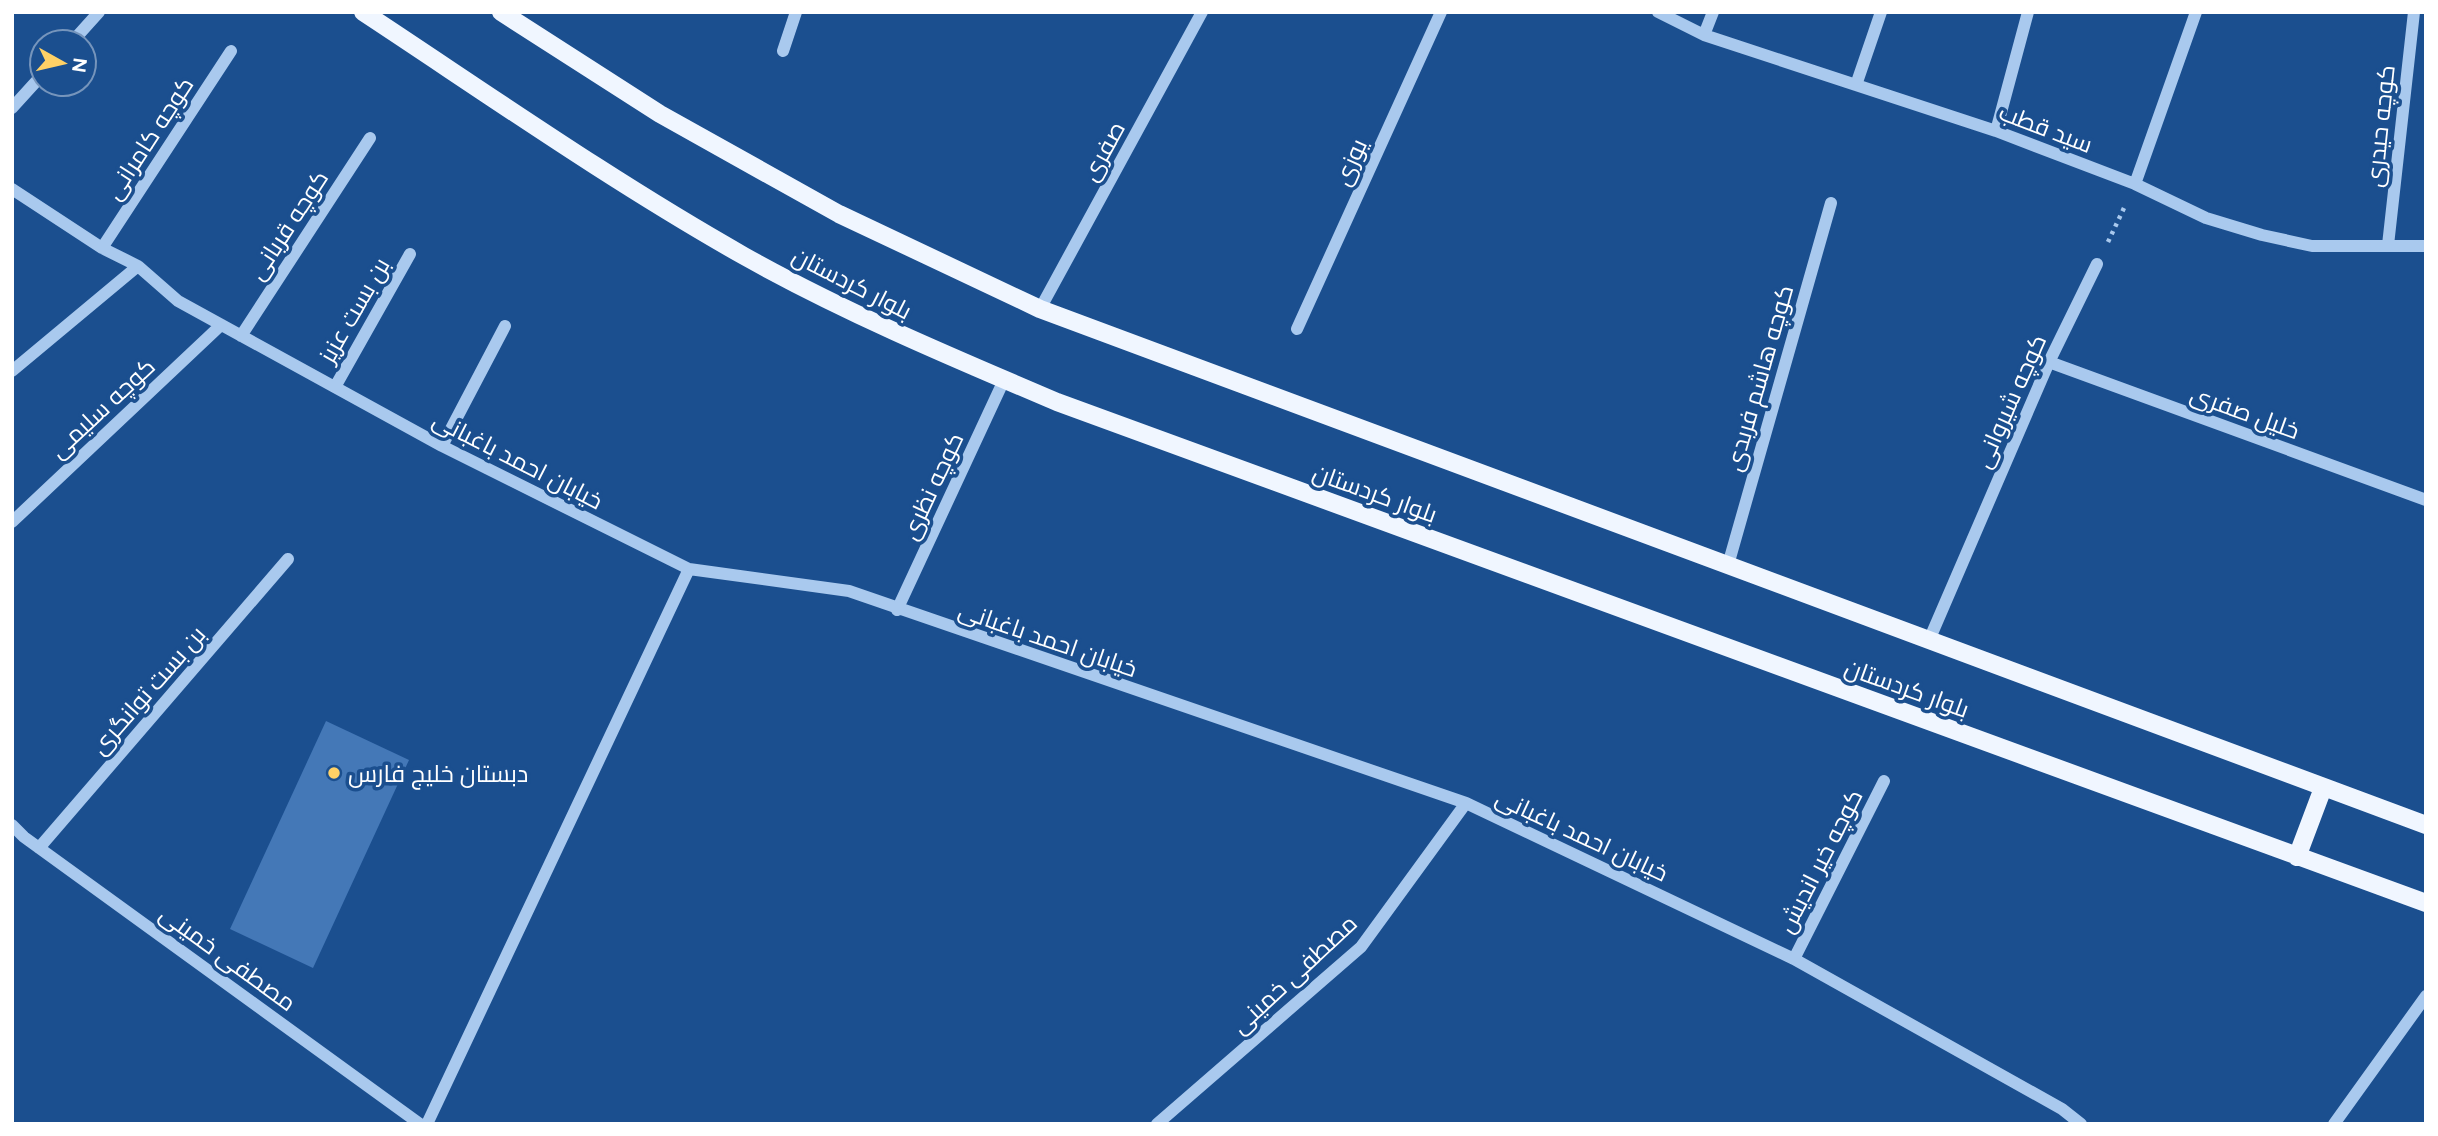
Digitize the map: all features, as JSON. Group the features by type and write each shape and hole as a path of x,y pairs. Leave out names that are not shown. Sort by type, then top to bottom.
{"main road":[{"name":"بلوار کردستان","path":"363,12 614,177 745,256 901,335 1004,380 1070,407 2426,903"},
{"path":"501,12 660,114 827,208 1040,309 1930,638 2323,789 2426,825"},
{"path":"2297,857 2323,789"}],"street":[{"path":"85,28 99,12"},
{"path":"783,51 796,12"},
{"name":"صفری","path":"1040,309 1202,12"},
{"name":"یوزی","path":"1297,329 1441,12"},
{"name":"سید قطب","path":"1658,12 1704,35 1996,131 2135,184 2206,218 2262,235 2312,246 2426,246"},
{"path":"1704,35 1713,12"},
{"path":"1856,85 1881,12"},
{"path":"1996,131 2028,12"},
{"path":"2135,184 2196,12"},
{"name":"کوچه حیدری","path":"2388,245 2414,12"},
{"name":"کوچه کامرانی","path":"102,248 231,51"},
{"path":"12,108 28,90"},
{"name":"کوچه قربانی","path":"241,336 370,138"},
{"name":"خیابان احمد باغبانی","path":"12,189 102,248 138,266 178,301 442,446 689,569 849,591 897,610 1466,803 1794,959 1936,1036 2062,1109 2081,1124"},
{"name":"کوچه هاشم فربدی","path":"1728,565 1831,203"},
{"name":"بن بست عزیز","path":"335,387 410,254"},
{"name":"کوچه شیروانی","path":"1930,638 2049,362 2097,264"},
{"path":"12,372 138,266"},
{"name":"کوچه سلیمی","path":"12,522 221,325"},
{"path":"442,446 505,326"},
{"name":"خلیل صفری","path":"2049,362 2426,500"},
{"name":"کوچه نظری","path":"897,610 1004,380"},
{"name":"بن بست توانگری","path":"39,848 288,559"},
{"path":"427,1124 689,569"},
{"name":"کوچه خیر اندیش","path":"1794,959 1884,781"},
{"name":"مصطفی خمینی","path":"1157,1124 1361,947 1466,803"},
{"name":"مصطفی خمینی","path":"12,825 39,848 420,1124"},
{"path":"2334,1124 2426,996"}],"path":[{"path":"2097,264 2135,184"}],"building":[{"path":"326,721 409,760 313,968 230,929"}],"place":[{"name":"دبستان خلیج فارس","path":"334,773"}]}
